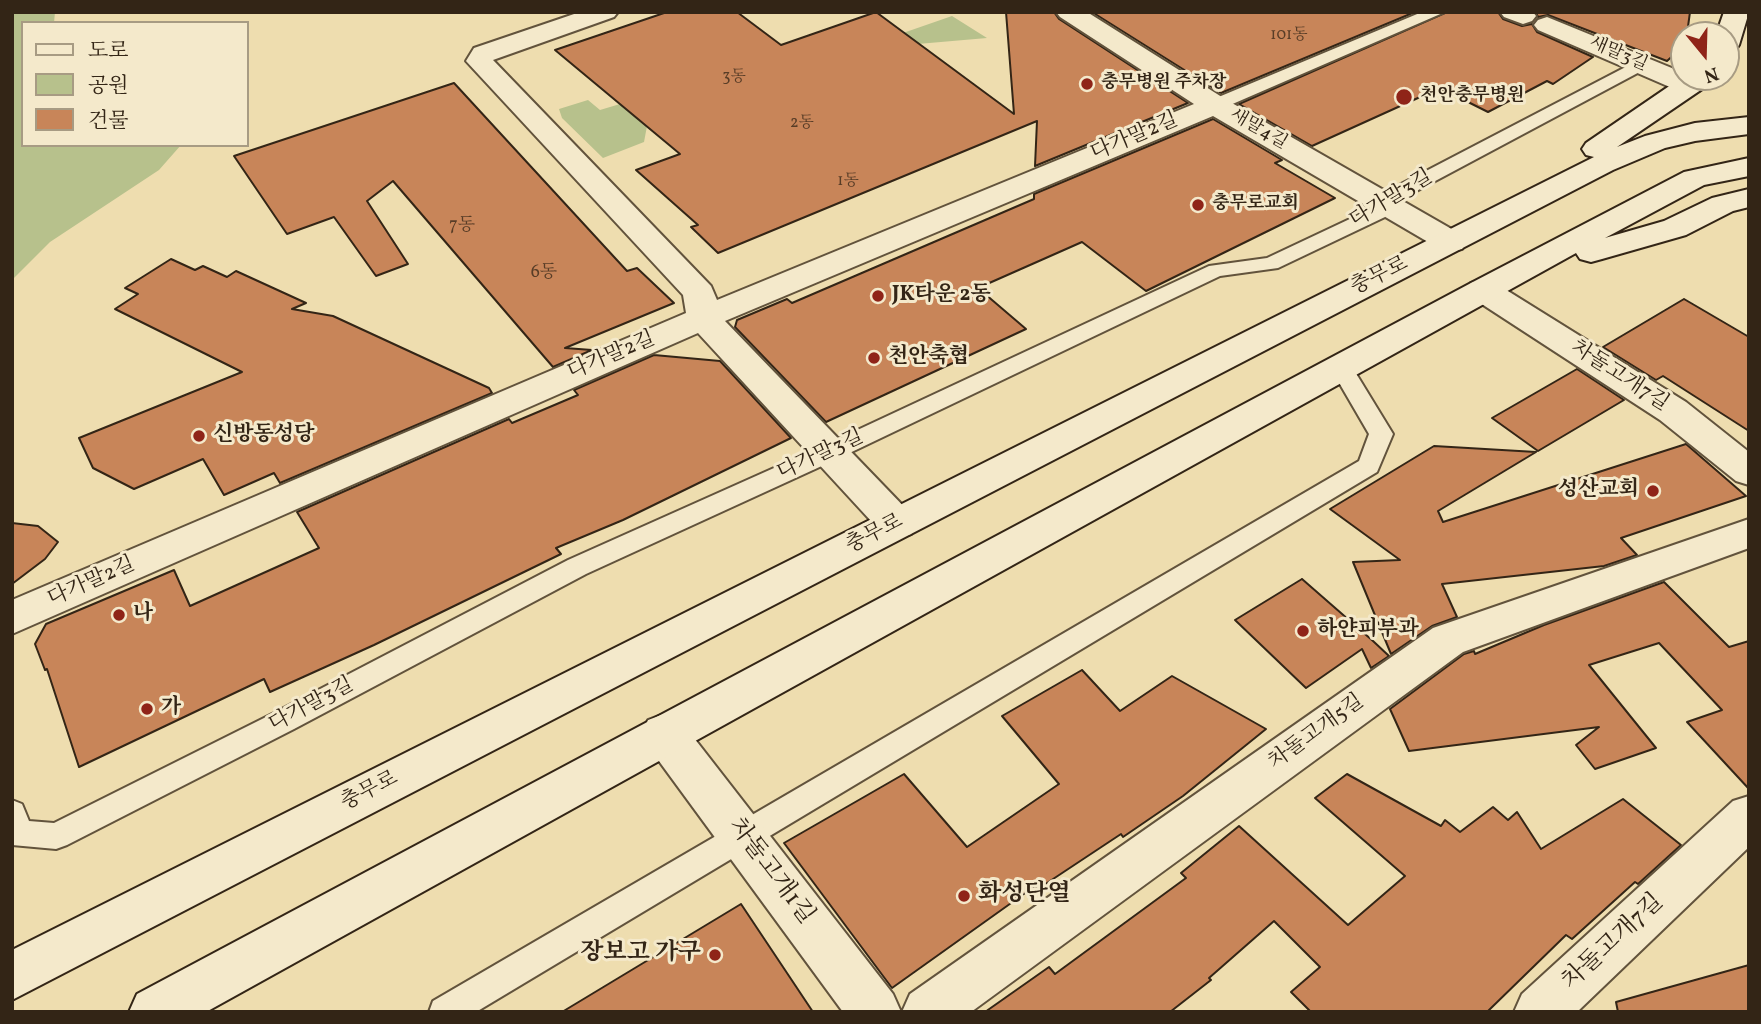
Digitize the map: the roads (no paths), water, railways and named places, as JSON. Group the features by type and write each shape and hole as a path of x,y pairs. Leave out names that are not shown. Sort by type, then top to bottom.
{"street":[{"path":"605,12 483,54 479,61 699,293 703,318 897,524"},
{"name":"새말4길","path":"1069,12 1215,105 1451,242"},
{"name":"새말3길","path":"1528,18 1670,73"},
{"path":"1499,217 1681,91"},
{"name":"다가말2길","path":"12,618 703,318 1215,105"},
{"name":"충무로","path":"12,976 1318,306 1603,164 1655,142 1695,132 1749,125"},
{"path":"1655,142 1726,137 1749,145"},
{"path":"155,1012 664,733 1499,282 1695,178 1749,156"},
{"path":"1695,178 1749,167"},
{"path":"1499,282 1675,228 1723,204 1749,198"},
{"name":"차돌고개7길","path":"1499,282 1673,411 1749,472"},
{"name":"차돌고개5길","path":"928,1012 1448,640 1749,533"},
{"name":"차돌고개1길","path":"664,733 875,1012"},
{"name":"차돌고개7길","path":"1540,1012 1749,816"}],"lane":[{"path":"1215,105 1437,12"},
{"name":"다가말3길","path":"12,813 18,834 56,836 284,721 577,567 829,453 1216,270 1270,264 1378,213 1387,199 1641,64"},
{"path":"445,1012 1370,466 1381,433 1341,367"}],"place":[{"name":"충무병원 주차장","path":"1087,84"},
{"name":"천안충무병원","path":"1404,97"},
{"name":"충무로교회","path":"1198,205"},
{"name":"JK타운 2동","path":"878,296"},
{"name":"천안축협","path":"874,358"},
{"name":"신방동성당","path":"199,436"},
{"name":"성산교회","path":"1653,491"},
{"name":"나","path":"119,615"},
{"name":"하얀피부과","path":"1303,631"},
{"name":"가","path":"147,709"},
{"name":"화성단열","path":"964,896"},
{"name":"장보고 가구","path":"715,955"}]}
